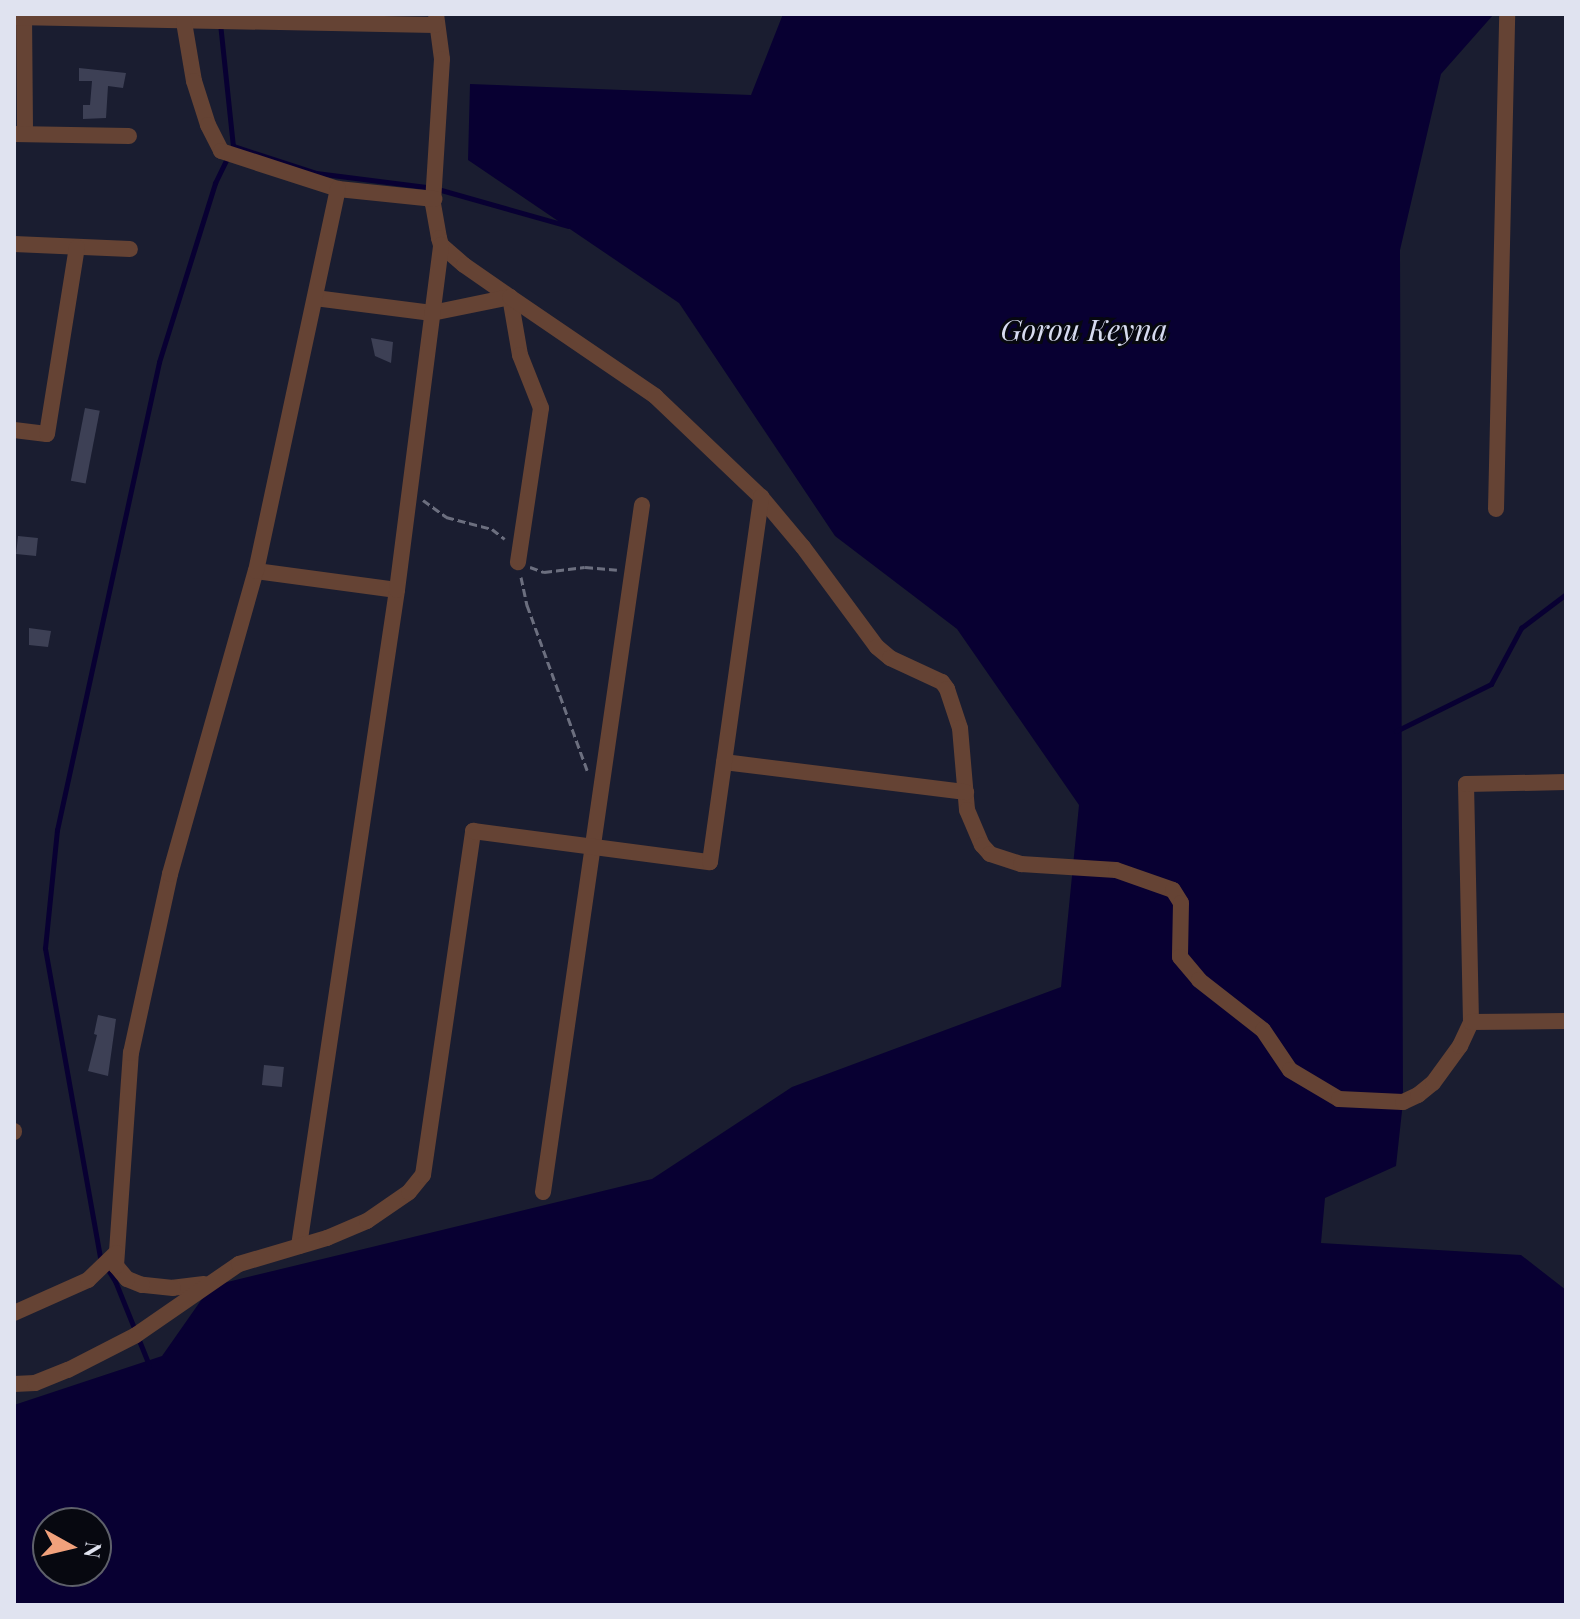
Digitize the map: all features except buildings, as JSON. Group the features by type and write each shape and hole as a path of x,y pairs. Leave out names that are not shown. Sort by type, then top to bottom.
{"street":[{"path":"1496,509 1507,14"},
{"path":"129,136 20,134 21,16 184,22 436,20 442,59 434,199 441,245 397,590 299,1246"},
{"path":"184,22 194,81 208,125 221,151 338,189 434,199"},
{"path":"206,1284 173,1288 142,1285 120,1274 116,1253 131,1053 170,874 256,571 338,189"},
{"path":"14,244 130,249"},
{"path":"441,245 510,297 655,396 761,497 803,547 877,647 890,658 942,682 960,728 973,829 990,854 1021,864 1116,870 1173,890 1181,903 1180,957 1199,980 1263,1030 1290,1070 1322,1092 1339,1099 1403,1102 1433,1083 1460,1046 1471,1022 1466,784 1566,782"},
{"path":"14,430 47,434 77,247"},
{"path":"315,298 432,313 510,297"},
{"path":"510,297 520,355 541,408 518,562"},
{"path":"14,1384 52,1378 136,1335 239,1264 327,1238 393,1206 423,1175 473,831 710,862 761,497"},
{"path":"543,1192 642,505"},
{"path":"256,571 397,590"},
{"path":"724,762 966,792"},
{"path":"1471,1022 1566,1021"},
{"path":"14,1313 88,1280 116,1253"}],"path":[{"path":"518,562 527,605 576,733 589,779"}],"water":[{"name":"Gorou Keyna","path":"783,14 1494,14 1441,74 1400,250 1403,1102 1396,1166 1325,1198 1321,1243 1521,1255 1566,1290 1566,1605 14,1605 14,1405 162,1356 211,1286 652,1179 792,1087 1061,987 1079,805 957,629 835,536 679,303 468,160 470,84 751,95"}],"waterway":[{"path":"220,23 233,146 316,173 434,188 568,226"},
{"path":"149,1365 115,1281 100,1257 45,948 57,830 159,362 215,183 233,146"},
{"path":"1396,731 1491,684 1521,628 1566,594"}]}
